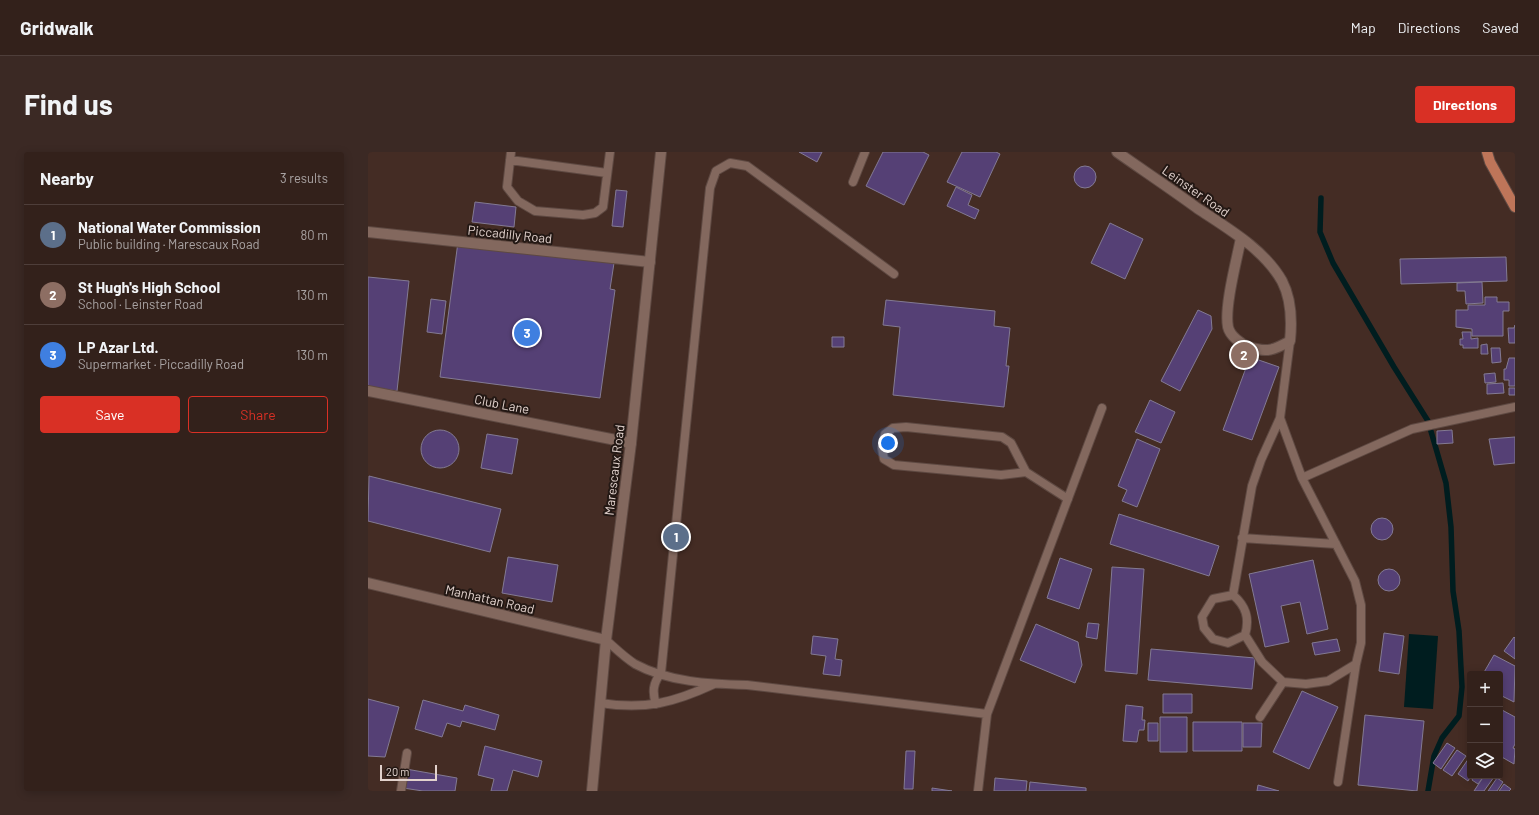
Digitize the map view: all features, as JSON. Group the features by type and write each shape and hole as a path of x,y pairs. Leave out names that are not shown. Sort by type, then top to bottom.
{"main road":[{"path":"1487,152 1490,162 1515,207"}],"street":[{"name":"Marescaux Road","path":"592,791 606,640 631,443 661,152"},
{"name":"Leinster Road","path":"1117,152 1241,238 1269,263 1282,282 1290,304 1292,323 1290,341"},
{"name":"Piccadilly Road","path":"368,232 650,262"},
{"path":"1241,238 1228,302 1228,327 1240,344 1257,350 1274,350 1290,341"},
{"name":"Club Lane","path":"368,392 631,443"},
{"name":"Manhattan Road","path":"368,583 606,640"}],"lane":[{"path":"607,173 511,156 508,187 518,201 535,211 583,215 595,214 603,207 610,152"},
{"path":"853,182 865,152"},
{"path":"656,704 653,696 653,688 660,673 710,188 716,171 730,163 747,166 894,274"},
{"path":"1233,595 1252,486 1261,460 1280,418 1290,341"},
{"path":"1302,478 1412,429 1515,407"},
{"path":"978,791 987,714 1102,408"},
{"path":"1280,418 1302,478 1355,581 1362,605 1362,643 1356,664 1338,782"},
{"path":"1026,472 1001,475 894,464 884,459 882,448 885,434 893,428 906,427 1002,437 1011,443 1026,472 1068,499"},
{"path":"1242,538 1336,544"},
{"path":"1233,595 1240,601 1247,612 1248,624 1245,634 1228,643 1213,639 1204,628 1202,617 1213,599 1233,595"},
{"path":"1245,634 1262,662 1283,682 1306,684 1328,681 1356,664"},
{"path":"606,640 635,664 676,678 714,684 747,685 987,714"},
{"path":"1260,717 1283,682"},
{"path":"600,703 626,707 674,701 714,684"},
{"path":"401,791 406,753"}],"water":[{"path":"1409,634 1438,636 1433,709 1404,707"}],"building":[{"path":"799,152 822,152 817,162"},
{"path":"883,152 923,152 929,155 904,205 866,186"},
{"path":"962,152 996,152 1000,154 980,197 947,182"},
{"path":"1085,166 1093,169 1096,177 1093,185 1085,188 1077,185 1074,177 1077,169"},
{"path":"956,187 972,195 968,205 979,210 975,219 947,206"},
{"path":"616,190 627,191 623,227 612,226"},
{"path":"475,202 516,207 514,227 472,222"},
{"path":"1110,223 1143,239 1125,279 1091,263"},
{"path":"458,242 614,263 610,289 615,290 600,398 440,377"},
{"path":"1506,257 1507,281 1401,284 1400,259"},
{"path":"368,277 409,281 397,391 368,387"},
{"path":"1482,282 1483,303 1466,304 1465,291 1457,291 1457,283"},
{"path":"1485,297 1497,297 1497,302 1509,302 1509,311 1503,311 1503,336 1472,336 1472,329 1456,327 1456,310 1468,310 1468,305 1485,305"},
{"path":"431,299 446,301 442,334 427,332"},
{"path":"886,300 995,311 994,326 1010,328 1006,366 1009,366 1004,407 893,395 900,327 883,325"},
{"path":"1198,310 1211,316 1212,329 1180,391 1161,381"},
{"path":"1515,325 1515,343 1509,343 1508,328 1514,328"},
{"path":"1462,332 1471,332 1471,339 1478,338 1478,348 1463,348 1463,345 1460,345 1460,339 1463,339"},
{"path":"832,337 844,337 844,347 832,347"},
{"path":"1487,344 1488,354 1481,354 1481,345"},
{"path":"1491,348 1500,348 1501,362 1492,363"},
{"path":"1250,357 1279,367 1252,440 1223,430"},
{"path":"1509,358 1515,358 1515,386 1509,386 1509,380 1504,380 1504,369 1506,369"},
{"path":"1495,373 1496,382 1485,383 1484,374"},
{"path":"1503,383 1504,393 1487,394 1487,384"},
{"path":"1509,388 1515,388 1515,395 1509,395"},
{"path":"1150,400 1175,412 1161,443 1135,432"},
{"path":"440,430 450,433 456,439 459,449 456,459 450,465 440,468 430,465 424,459 421,449 424,439 430,433"},
{"path":"1452,430 1453,443 1437,444 1437,431"},
{"path":"487,434 518,439 512,474 481,468"},
{"path":"1515,437 1515,463 1494,465 1489,439"},
{"path":"1137,439 1160,449 1137,507 1122,501 1127,490 1118,486"},
{"path":"369,476 501,509 490,552 368,521"},
{"path":"1119,514 1219,546 1209,576 1110,544"},
{"path":"1382,518 1390,521 1393,529 1390,537 1382,540 1374,537 1371,529 1374,521"},
{"path":"508,557 558,565 552,602 502,593"},
{"path":"1060,558 1092,569 1079,609 1047,598"},
{"path":"1313,560 1328,629 1307,634 1300,602 1281,606 1289,642 1265,647 1249,574"},
{"path":"1112,567 1144,569 1137,674 1105,671"},
{"path":"1389,569 1397,572 1400,580 1397,588 1389,591 1381,588 1378,580 1381,572"},
{"path":"1088,623 1099,624 1097,639 1086,637"},
{"path":"1036,624 1078,642 1082,665 1075,683 1020,660"},
{"path":"1384,633 1404,636 1399,674 1379,671"},
{"path":"813,636 838,639 835,659 842,660 840,676 823,674 826,656 811,654"},
{"path":"1514,637 1515,638 1515,659 1504,651"},
{"path":"1337,639 1340,651 1315,655 1312,643"},
{"path":"1151,649 1255,658 1252,689 1148,680"},
{"path":"1494,655 1515,666 1514,702 1503,696 1503,671 1485,671"},
{"path":"1302,691 1338,707 1309,769 1273,752"},
{"path":"1163,694 1192,694 1192,713 1163,713"},
{"path":"368,699 399,707 385,757 368,756"},
{"path":"423,700 463,711 465,705 499,715 495,730 462,721 460,727 447,723 442,737 415,729"},
{"path":"1126,705 1143,707 1142,720 1145,720 1144,730 1139,730 1137,742 1123,741"},
{"path":"1503,711 1515,717 1515,744 1513,748 1515,749 1514,764 1503,758"},
{"path":"1365,715 1424,721 1417,791 1358,785"},
{"path":"1160,717 1187,717 1187,752 1160,752"},
{"path":"1193,722 1242,722 1242,751 1193,751"},
{"path":"1148,723 1158,723 1158,741 1148,741"},
{"path":"1243,723 1262,723 1261,747 1243,747"},
{"path":"1447,743 1455,748 1441,769 1433,763"},
{"path":"485,746 542,761 538,777 513,770 507,791 491,791 494,779 478,775"},
{"path":"1457,750 1466,756 1452,776 1443,770"},
{"path":"906,751 915,751 913,789 904,789"},
{"path":"1467,761 1467,779 1469,779 1468,781 1458,774"},
{"path":"406,769 457,778 455,791 423,791 403,788"},
{"path":"995,778 1027,781 1026,791 994,791"},
{"path":"1472,779 1482,779 1478,784"},
{"path":"1482,779 1493,779 1484,791 1474,791"},
{"path":"1496,779 1503,782 1497,791 1488,791"},
{"path":"1030,782 1086,788 1086,791 1029,791"},
{"path":"1504,784 1511,789 1509,791 1499,791"},
{"path":"1258,785 1279,791 1257,791"},
{"path":"932,788 952,791 932,791"}],"waterway":[{"path":"1321,198 1320,232 1333,263 1394,367 1428,421 1446,483 1451,527 1453,591 1459,631 1462,687 1459,716 1442,738 1434,756 1428,791"}],"place":[{"name":"LP Azar Ltd.","path":"527,333"},
{"name":"St Hugh's High School","path":"1244,355"},
{"name":"National Water Commission","path":"676,537"}]}
